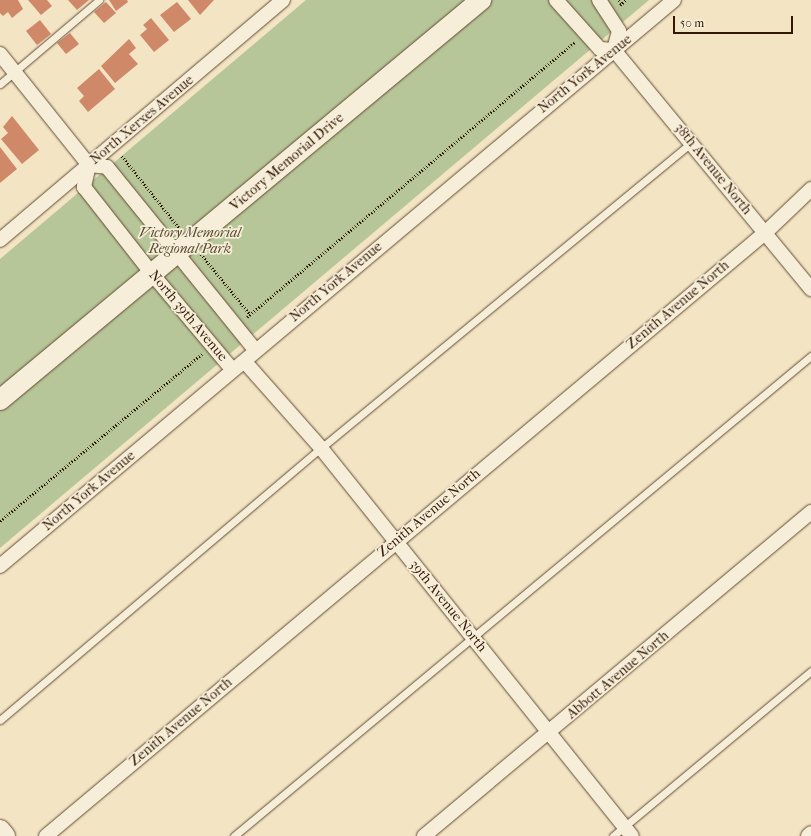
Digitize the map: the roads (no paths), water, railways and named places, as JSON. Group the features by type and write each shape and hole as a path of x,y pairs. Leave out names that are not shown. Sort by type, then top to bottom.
{"street":[{"name":"North Xerxes Avenue","path":"0,240 283,0"},
{"name":"Victory Memorial Drive","path":"0,400 153,275 177,252 481,0"},
{"path":"556,0 600,49 614,50 619,31 599,0"},
{"name":"North York Avenue","path":"0,566 232,369 245,362 255,350 674,0"},
{"name":"38th Avenue North","path":"614,50 692,142 811,289"},
{"path":"0,54 89,165 107,167 255,350"},
{"name":"North 39th Avenue","path":"89,165 84,187 153,275 232,369"},
{"name":"Zenith Avenue North","path":"46,836 765,233 811,189"},
{"name":"39th Avenue North","path":"245,362 321,448 628,831"},
{"name":"Abbott Avenue North","path":"424,836 811,512"},
{"path":"0,830 5,836"},
{"path":"808,836 811,833"}],"lane":[{"path":"0,84 99,0"},
{"path":"0,720 321,448 692,142"},
{"path":"234,836 811,356"},
{"path":"613,836 628,831 811,671"}],"park label":[{"name":"Victory Memorial Regional Park","path":"190,242"}]}
